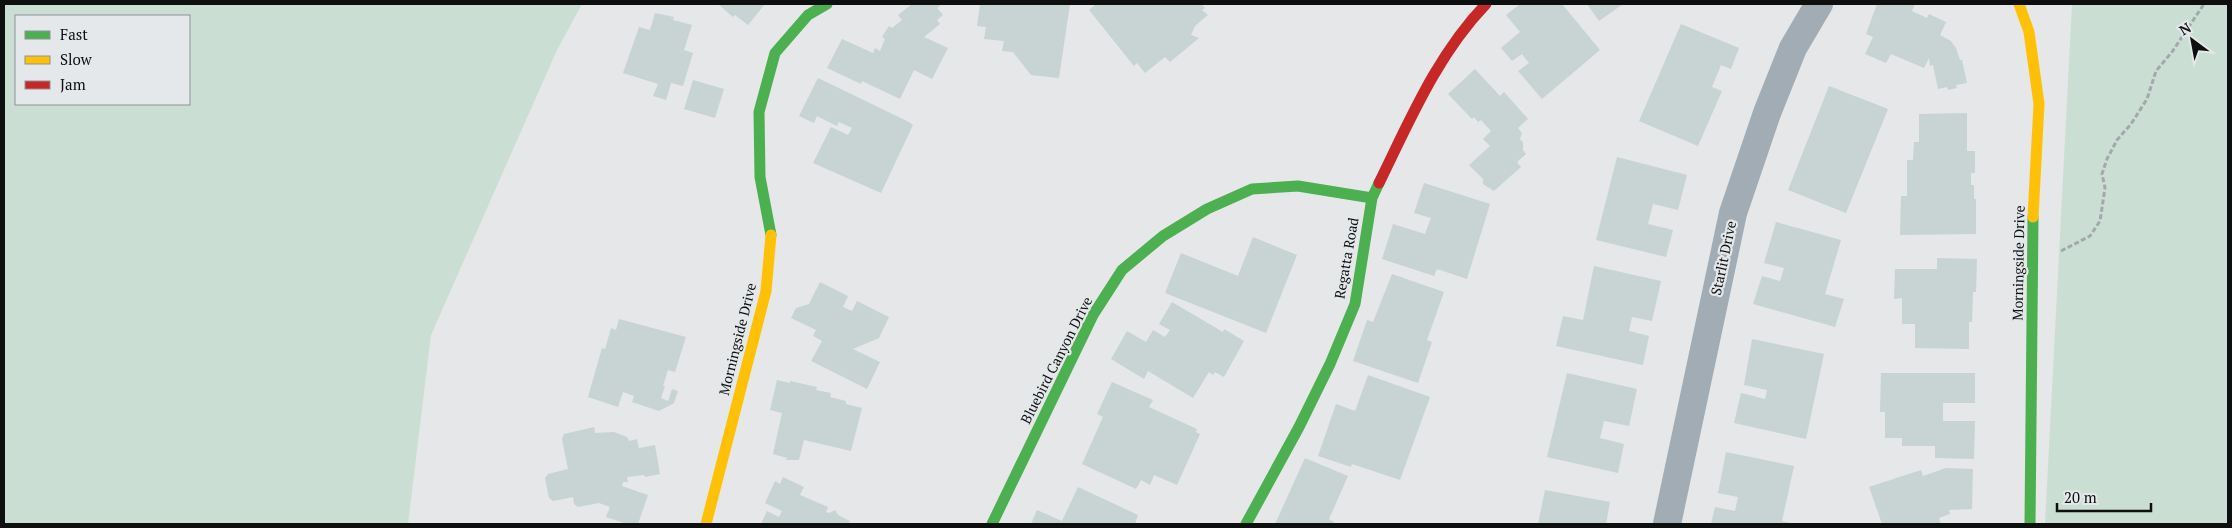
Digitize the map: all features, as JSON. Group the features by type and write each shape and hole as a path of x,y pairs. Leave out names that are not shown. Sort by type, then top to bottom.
{"street":[{"name":"Morningside Drive","path":"706,524 766,292 771,236 760,177 759,112 776,54 808,15 827,4"},
{"name":"Regatta Road","path":"1246,524 1299,427 1330,364 1355,304 1372,198 1432,76 1466,25 1486,4"},
{"name":"Starlit Drive","path":"1667,524 1733,213 1767,113 1793,48 1819,4"},
{"name":"Morningside Drive","path":"2020,4 2029,32 2039,104 2033,214 2030,524"},
{"name":"Bluebird Canyon Drive","path":"992,524 1093,315 1122,270 1163,236 1207,209 1252,189 1298,186 1372,198"}],"path":[{"path":"2032,261 2066,249 2090,236 2100,221 2104,188 2102,174 2107,159 2117,140 2131,124 2147,99 2156,71 2172,52 2204,4"}],"green space":[{"path":"4,4 582,4 557,50 431,335 408,524 4,524"},
{"path":"2072,4 2228,4 2228,524 2045,524"}],"building":[{"path":"718,4 765,4 748,25 735,15 733,17"},
{"path":"912,4 938,4 940,6 937,8 943,15 937,20 940,24 924,37 948,48 932,79 914,70 900,99 862,81 861,84 827,68 842,39 873,53 875,48 880,51 885,39 882,37 889,26 892,28 902,20 898,15"},
{"path":"980,4 1070,4 1059,78 1031,75 1013,52 1002,51 1004,41 984,39 986,27 977,26"},
{"path":"1096,4 1201,4 1205,8 1202,10 1208,15 1195,26 1191,35 1199,38 1170,62 1165,57 1145,73 1137,63 1134,66 1089,10"},
{"path":"1520,4 1562,4 1600,50 1542,99 1518,71 1529,63 1522,54 1512,61 1501,48 1520,32 1506,15"},
{"path":"1587,4 1623,4 1599,21"},
{"path":"1877,4 1915,4 1912,11 1927,18 1929,14 1946,22 1940,35 1951,41 1956,48 1960,60 1962,60 1967,83 1956,85 1957,88 1948,90 1947,87 1938,89 1933,65 1930,66 1929,58 1924,68 1891,54 1886,63 1865,54 1873,37 1866,34"},
{"path":"655,13 674,17 673,20 692,25 684,50 693,53 683,86 671,83 666,100 653,96 658,84 623,73 639,27 650,30"},
{"path":"1681,24 1739,48 1731,69 1721,65 1712,87 1722,91 1698,146 1639,121"},
{"path":"1475,69 1500,96 1504,92 1528,119 1518,128 1522,133 1520,139 1523,142 1523,150 1526,154 1517,162 1521,167 1494,191 1483,184 1483,179 1469,165 1490,146 1483,139 1491,131 1481,120 1478,122 1474,117 1472,119 1448,94"},
{"path":"818,78 913,125 881,193 813,163 831,127 848,135 852,128 839,122 837,126 817,116 814,123 799,116"},
{"path":"693,80 724,89 715,118 684,109"},
{"path":"1829,86 1888,109 1846,213 1788,190"},
{"path":"1967,113 1967,151 1975,151 1975,173 1971,173 1971,185 1974,185 1974,199 1976,199 1976,234 1900,235 1901,196 1907,196 1907,160 1913,160 1914,142 1919,142 1919,114"},
{"path":"1617,157 1687,175 1678,210 1653,204 1648,224 1673,230 1666,257 1596,240"},
{"path":"1424,183 1490,204 1467,279 1437,269 1434,276 1382,259 1393,224 1425,234 1431,218 1414,213"},
{"path":"1776,222 1841,240 1825,294 1844,299 1835,327 1753,304 1762,276 1780,281 1784,268 1764,263"},
{"path":"1253,237 1297,255 1266,333 1165,293 1181,253 1238,276"},
{"path":"1937,258 1977,259 1976,292 1973,292 1972,322 1969,322 1969,349 1915,348 1915,324 1902,324 1902,298 1894,299 1895,269 1937,269"},
{"path":"1594,266 1661,281 1652,321 1632,317 1629,331 1649,336 1643,365 1556,346 1563,316 1583,320"},
{"path":"1392,274 1444,292 1427,340 1432,342 1418,383 1353,361 1367,320 1373,322"},
{"path":"820,282 848,296 843,307 852,311 857,301 889,317 879,338 853,349 880,362 867,389 811,361 822,341 813,336 816,330 791,318 796,308 809,304"},
{"path":"1172,302 1223,332 1224,329 1244,341 1224,377 1215,372 1213,375 1209,372 1193,398 1148,371 1144,379 1111,359 1127,331 1146,342 1153,330 1165,337 1170,330 1159,324"},
{"path":"619,319 686,337 675,372 668,370 663,386 665,386 661,398 668,401 672,389 678,391 674,403 659,411 632,402 634,396 623,392 618,407 588,397 602,348 605,349 611,328 616,330"},
{"path":"1752,339 1824,354 1806,439 1734,423 1741,393 1765,399 1767,390 1744,385"},
{"path":"1567,373 1637,389 1629,426 1604,421 1600,438 1624,444 1618,473 1547,457"},
{"path":"1881,373 1975,373 1975,403 1943,403 1943,421 1975,421 1974,459 1935,458 1935,446 1902,446 1902,438 1885,438 1885,412 1880,412"},
{"path":"1368,375 1430,397 1400,480 1352,464 1351,467 1318,456 1336,404 1355,411"},
{"path":"777,380 817,387 816,390 831,393 830,397 862,408 851,451 804,440 799,460 786,460 787,458 773,454 782,413 770,410"},
{"path":"1112,382 1153,400 1149,407 1197,429 1196,432 1200,434 1177,485 1154,475 1150,485 1141,480 1136,489 1082,464 1103,417 1097,414"},
{"path":"594,427 595,433 614,432 627,437 629,441 637,439 639,448 655,445 660,474 645,477 644,475 627,477 628,482 623,482 622,486 648,495 638,524 627,524 606,517 610,507 599,503 578,507 574,504 573,497 553,501 549,498 545,478 548,474 568,469 562,439 564,434"},
{"path":"1726,452 1794,466 1782,521 1794,524 1711,524 1715,507 1735,511 1738,497 1718,493"},
{"path":"1305,458 1348,476 1329,519 1334,522 1333,524 1275,524"},
{"path":"1946,468 1973,469 1972,509 1949,510 1950,514 1939,518 1941,524 1882,524 1869,487 1921,470 1923,476"},
{"path":"783,477 804,487 800,495 828,507 826,512 829,513 835,510 838,515 850,521 848,524 761,524 767,511 779,517 782,511 765,503 775,481 780,484"},
{"path":"1078,487 1138,515 1135,524 1031,524 1037,510 1062,521"},
{"path":"1545,490 1610,502 1606,524 1538,524"}],"traffic: fast":[{"path":"771,235 760,177 759,112 775,53 808,15 827,4"},
{"path":"1246,524 1299,427 1330,364 1355,304 1372,198 1379,183"},
{"path":"992,524 1093,315 1122,270 1163,236 1207,209 1252,189 1298,186 1372,198"},
{"path":"2030,524 2033,217"}],"traffic: slow":[{"path":"2019,4 2029,32 2039,104 2033,217"},
{"path":"706,524 766,291 771,235"}],"traffic: jam":[{"path":"1379,183 1439,66 1453,45 1486,4"}]}
